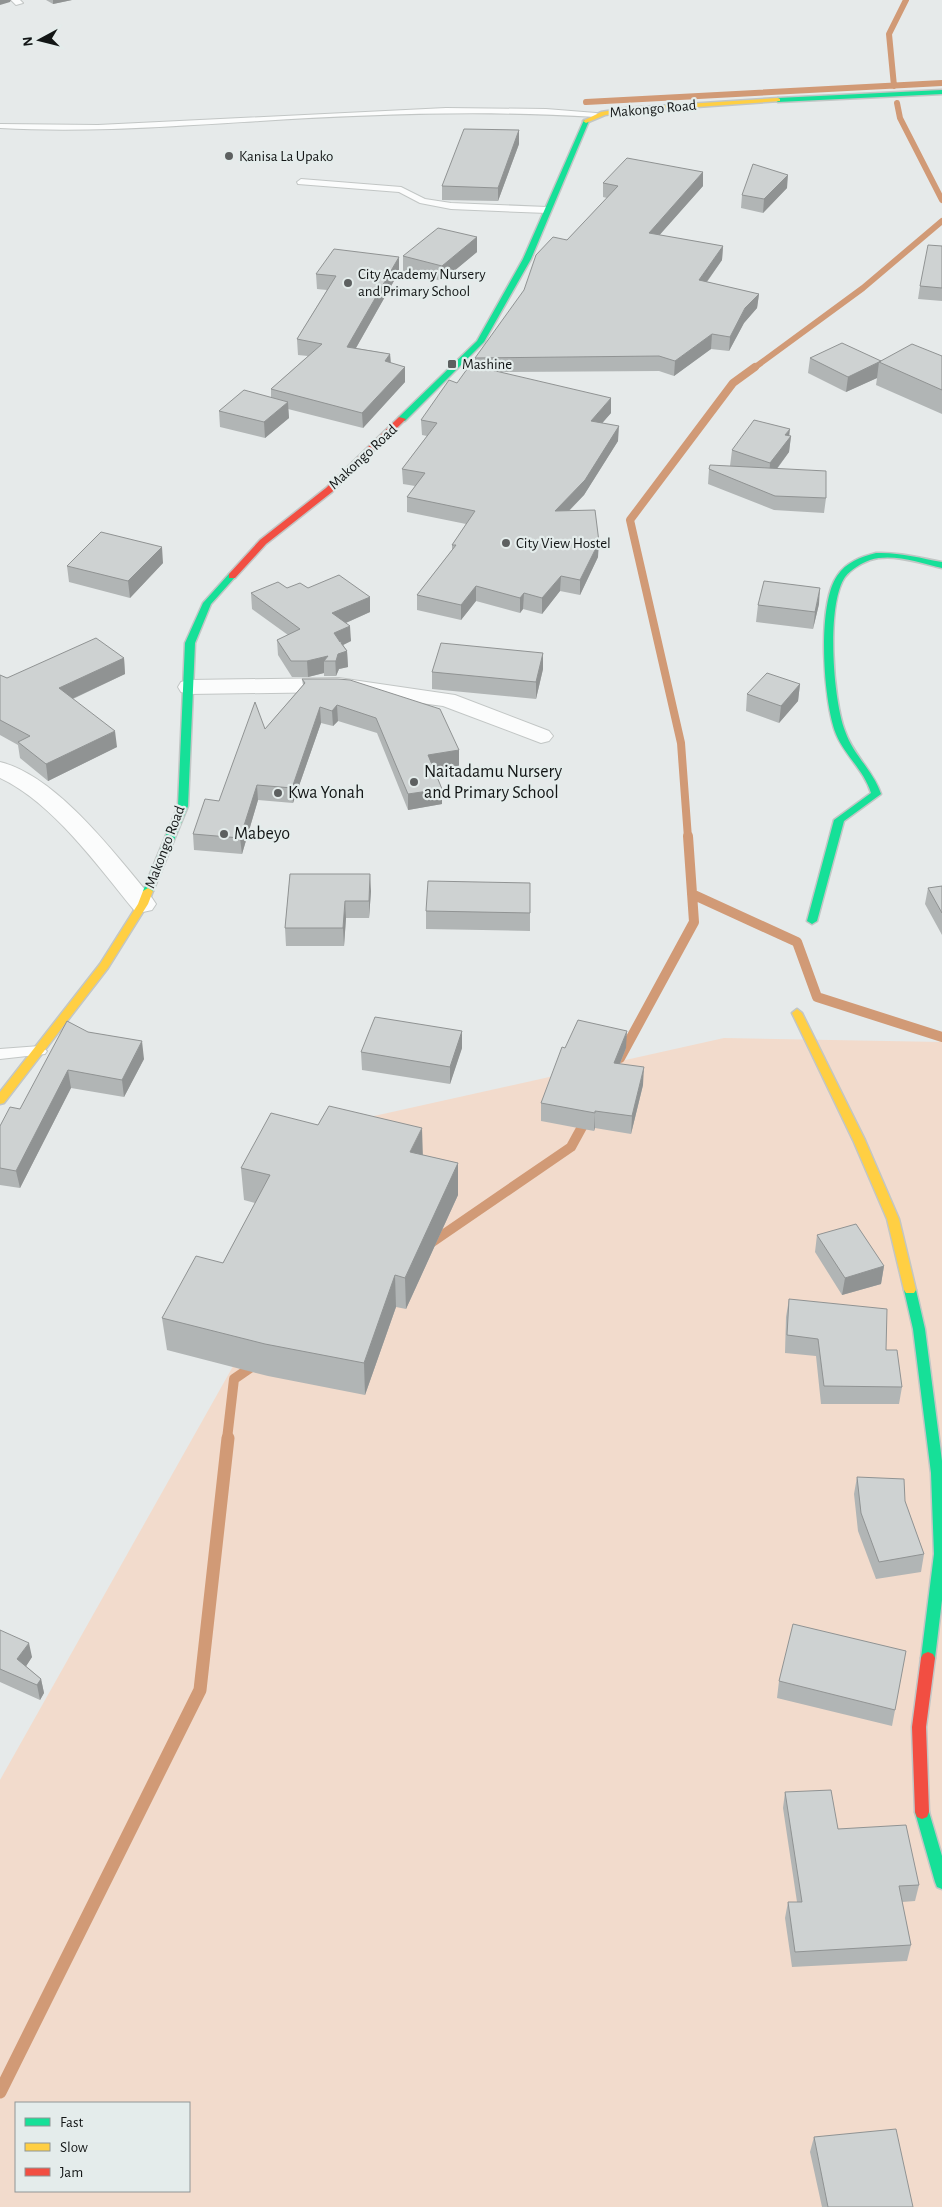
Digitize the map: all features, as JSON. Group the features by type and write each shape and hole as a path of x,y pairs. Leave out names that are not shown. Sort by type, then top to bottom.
{"street":[{"name":"Makongo Road","path":"0,1100 40,1051 104,966 143,904 183,806 190,643 207,602 263,542 329,490 480,342 512,288 583,124 596,115 766,100 942,92"},
{"path":"812,921 839,820 846,812 870,801 876,794 876,786 871,778 851,754 840,731 833,705 830,626 833,600 840,578 850,567 872,556 885,556 942,565"},
{"path":"188,687 339,685 437,698 447,700 541,736"},
{"path":"0,768 30,786 78,828 143,904"},
{"path":"797,1013 859,1140 893,1219 919,1329 937,1473 941,1554 919,1727 922,1817 942,1882"}],"lane":[{"path":"0,126 73,129 266,118 497,110 596,115"},
{"path":"301,182 401,190 423,201 451,206 547,210"},
{"path":"0,1054 40,1051"}],"shaded area":[{"path":"724,1038 942,1042 942,2207 0,2207 0,1780 374,1116"}],"building":[{"path":"464,129 519,130 498,188 442,186"},
{"path":"627,158 703,172 649,233 723,246 699,280 759,294 745,308 730,337 712,334 675,361 659,356 475,358 524,290 536,255 553,237 567,240 618,186 603,183"},
{"path":"753,164 788,175 764,199 742,195"},
{"path":"438,228 477,237 442,266 403,256"},
{"path":"928,245 942,246 942,288 920,286"},
{"path":"334,249 399,257 347,347 390,354 385,361 405,367 362,413 271,389 322,344 297,339 336,276 316,274"},
{"path":"842,343 881,361 848,377 810,358"},
{"path":"912,344 942,356 942,390 879,362"},
{"path":"470,365 611,398 591,421 619,426 585,480 555,511 595,510 599,542 580,580 561,576 542,598 524,593 520,598 476,586 461,605 417,595 456,545 452,545 475,511 407,497 425,473 402,469 437,423 421,420 449,380 457,383"},
{"path":"244,390 288,402 264,422 219,411"},
{"path":"754,420 790,429 785,435 791,436 770,463 732,450"},
{"path":"710,465 826,471 826,498 775,496 709,469"},
{"path":"101,532 162,547 128,581 67,566"},
{"path":"339,575 370,597 332,613 350,626 334,633 340,642 342,641 341,643 347,651 338,654 336,661 324,661 328,656 307,661 291,661 277,640 300,629 251,593 278,582 287,588 300,583 308,588"},
{"path":"764,581 820,588 815,612 758,605"},
{"path":"96,638 124,658 59,688 115,731 46,764 18,742 30,736 0,720 0,675 7,678"},
{"path":"441,643 543,653 536,682 432,672"},
{"path":"767,673 800,684 781,706 747,694"},
{"path":"302,679 350,680 440,709 459,750 428,755 442,789 408,794 376,718 337,705 332,711 320,707 292,788 257,785 240,838 193,834 205,799 219,801 255,702 265,729 305,683"},
{"path":"290,874 370,874 369,901 345,901 343,928 285,928"},
{"path":"428,881 530,883 530,913 426,911"},
{"path":"942,886 942,913 928,888"},
{"path":"375,1017 462,1031 450,1067 361,1052"},
{"path":"578,1020 627,1031 614,1063 644,1067 632,1116 595,1111 595,1113 541,1103 562,1047 565,1048"},
{"path":"67,1021 88,1032 142,1041 122,1080 68,1070 16,1171 0,1168 0,1126 10,1107 20,1109"},
{"path":"329,1106 422,1128 410,1152 458,1163 405,1278 395,1275 364,1363 265,1344 162,1318 196,1256 223,1263 270,1175 241,1168 271,1113 318,1125"},
{"path":"856,1224 884,1266 845,1278 817,1235"},
{"path":"789,1299 887,1309 886,1350 897,1350 902,1387 824,1386 818,1339 787,1335"},
{"path":"857,1477 904,1479 905,1501 924,1554 879,1562 861,1513"},
{"path":"793,1624 906,1651 895,1710 779,1681"},
{"path":"0,1630 29,1643 17,1659 41,1679 37,1685 0,1669"},
{"path":"831,1790 838,1829 906,1825 919,1885 899,1886 911,1945 795,1952 788,1902 802,1902 785,1792"},
{"path":"896,2129 913,2207 828,2207 814,2137"}],"waterway":[{"path":"894,86 889,34 906,0"},
{"path":"894,86 942,83"},
{"path":"586,102 894,86"},
{"path":"897,103 900,118 942,200"},
{"path":"754,368 863,288 942,221"},
{"path":"688,838 681,743 630,520 733,383 755,367"},
{"path":"688,836 692,894"},
{"path":"620,1058 694,922 692,894"},
{"path":"692,894 797,942 817,997 942,1037"},
{"path":"428,1245 571,1147 588,1116"},
{"path":"227,1439 234,1379 256,1364"},
{"path":"0,2092 200,1690 228,1438"}],"traffic: fast":[{"path":"778,100 942,92"},
{"path":"402,419 480,342 527,259 586,121"},
{"path":"812,921 839,820 876,794 865,770 848,748 840,732 832,699 829,655 831,611 840,578 856,564 876,556 895,556 942,565"},
{"path":"148,891 183,806 190,643 207,603 232,576"},
{"path":"910,1290 919,1329 937,1473 941,1554 928,1658"},
{"path":"922,1812 942,1882"}],"traffic: slow":[{"path":"586,121 603,113 626,110 778,100"},
{"path":"0,1100 104,966 143,904 148,891"},
{"path":"797,1013 859,1140 893,1219 910,1290"}],"traffic: jam":[{"path":"232,576 263,542 329,490 402,419"},
{"path":"922,1812 919,1727 928,1658"}],"place":[{"name":"Kanisa La Upako","path":"229,156"},
{"name":"City Academy Nursery and Primary School","path":"348,283"},
{"name":"Mashine","path":"452,364"},
{"name":"City View Hostel","path":"506,543"},
{"name":"Naitadamu Nursery and Primary School","path":"414,782"},
{"name":"Kwa Yonah","path":"278,793"},
{"name":"Mabeyo","path":"224,834"}]}
